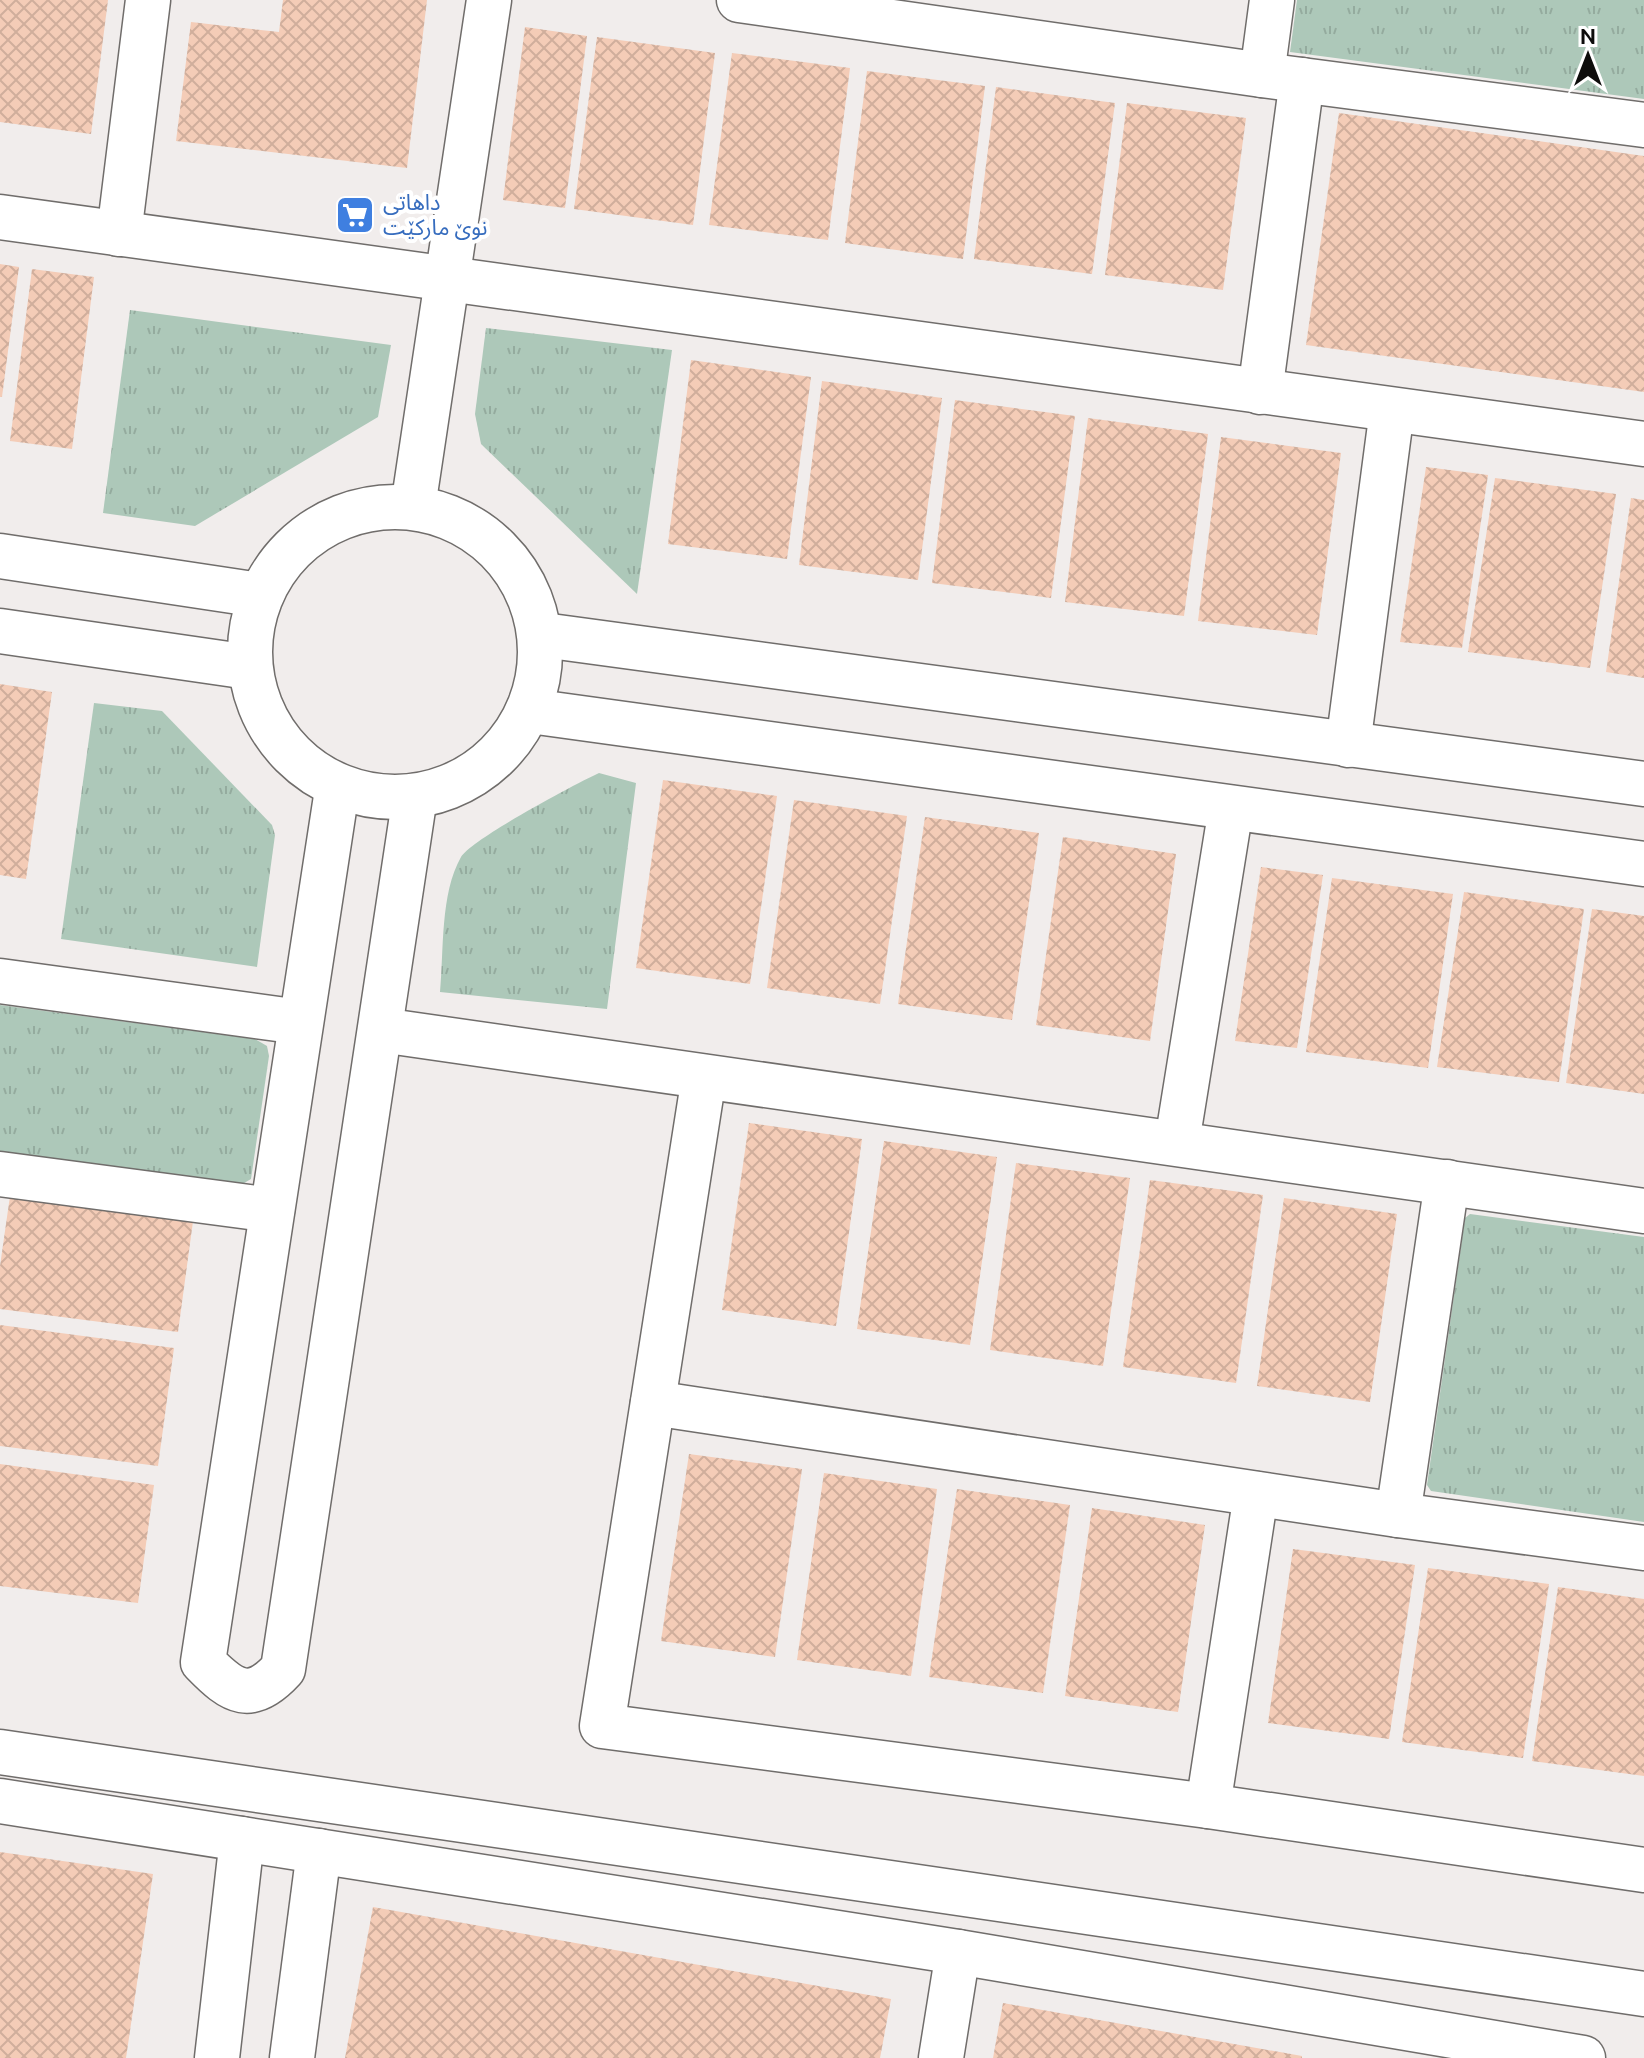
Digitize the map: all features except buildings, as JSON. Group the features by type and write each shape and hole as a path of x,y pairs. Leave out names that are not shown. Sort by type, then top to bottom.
{"street":[{"path":"119,234 148,0"},
{"path":"413,507 445,276 489,0"},
{"path":"739,0 947,14 1282,77 1644,125"},
{"path":"1260,392 1282,77 1272,0"},
{"path":"0,217 445,276 1644,444"},
{"path":"1348,745 1392,410"},
{"path":"376,507 413,507 450,517 492,544 509,562 533,600 543,635 541,668 530,711 496,757 464,781 415,796 337,790 292,756 269,727 249,667 251,625 260,595 280,562 306,536 339,518 376,507"},
{"path":"0,556 260,595"},
{"path":"0,631 249,667"},
{"path":"543,635 1644,784"},
{"path":"530,711 1644,864"},
{"path":"337,790 203,1662 226,1685 240,1690 266,1687 283,1669 415,796"},
{"path":"1177,1142 1231,808"},
{"path":"0,981 300,1022"},
{"path":"381,1030 1644,1211"},
{"path":"704,1077 602,1726 1208,1806 1644,1870"},
{"path":"0,1174 272,1210"},
{"path":"1398,1515 1447,1182"},
{"path":"653,1403 1398,1515 1644,1548"},
{"path":"1208,1806 1256,1494"},
{"path":"0,1752 1644,1994"},
{"path":"0,1801 958,1952 1583,2058"},
{"path":"217,2058 242,1839"},
{"path":"292,2058 319,1851"},
{"path":"941,2058 958,1952"}],"green space":[{"path":"1297,0 1644,0 1644,99 1290,52"},
{"path":"130,310 391,345 378,417 195,526 103,513"},
{"path":"486,328 672,350 637,594 481,444 475,414"},
{"path":"94,703 162,711 272,825 275,835 257,967 61,939"},
{"path":"599,773 636,783 607,1009 440,992 446,905 461,857 503,825"},
{"path":"0,1005 255,1039 267,1046 269,1056 251,1179 239,1186 0,1153"},
{"path":"1470,1214 1644,1237 1644,1522 1431,1491 1427,1485 1465,1218"}],"place":[{"name":"داهاتی نوێ مارکێت","path":"355,215"}]}
